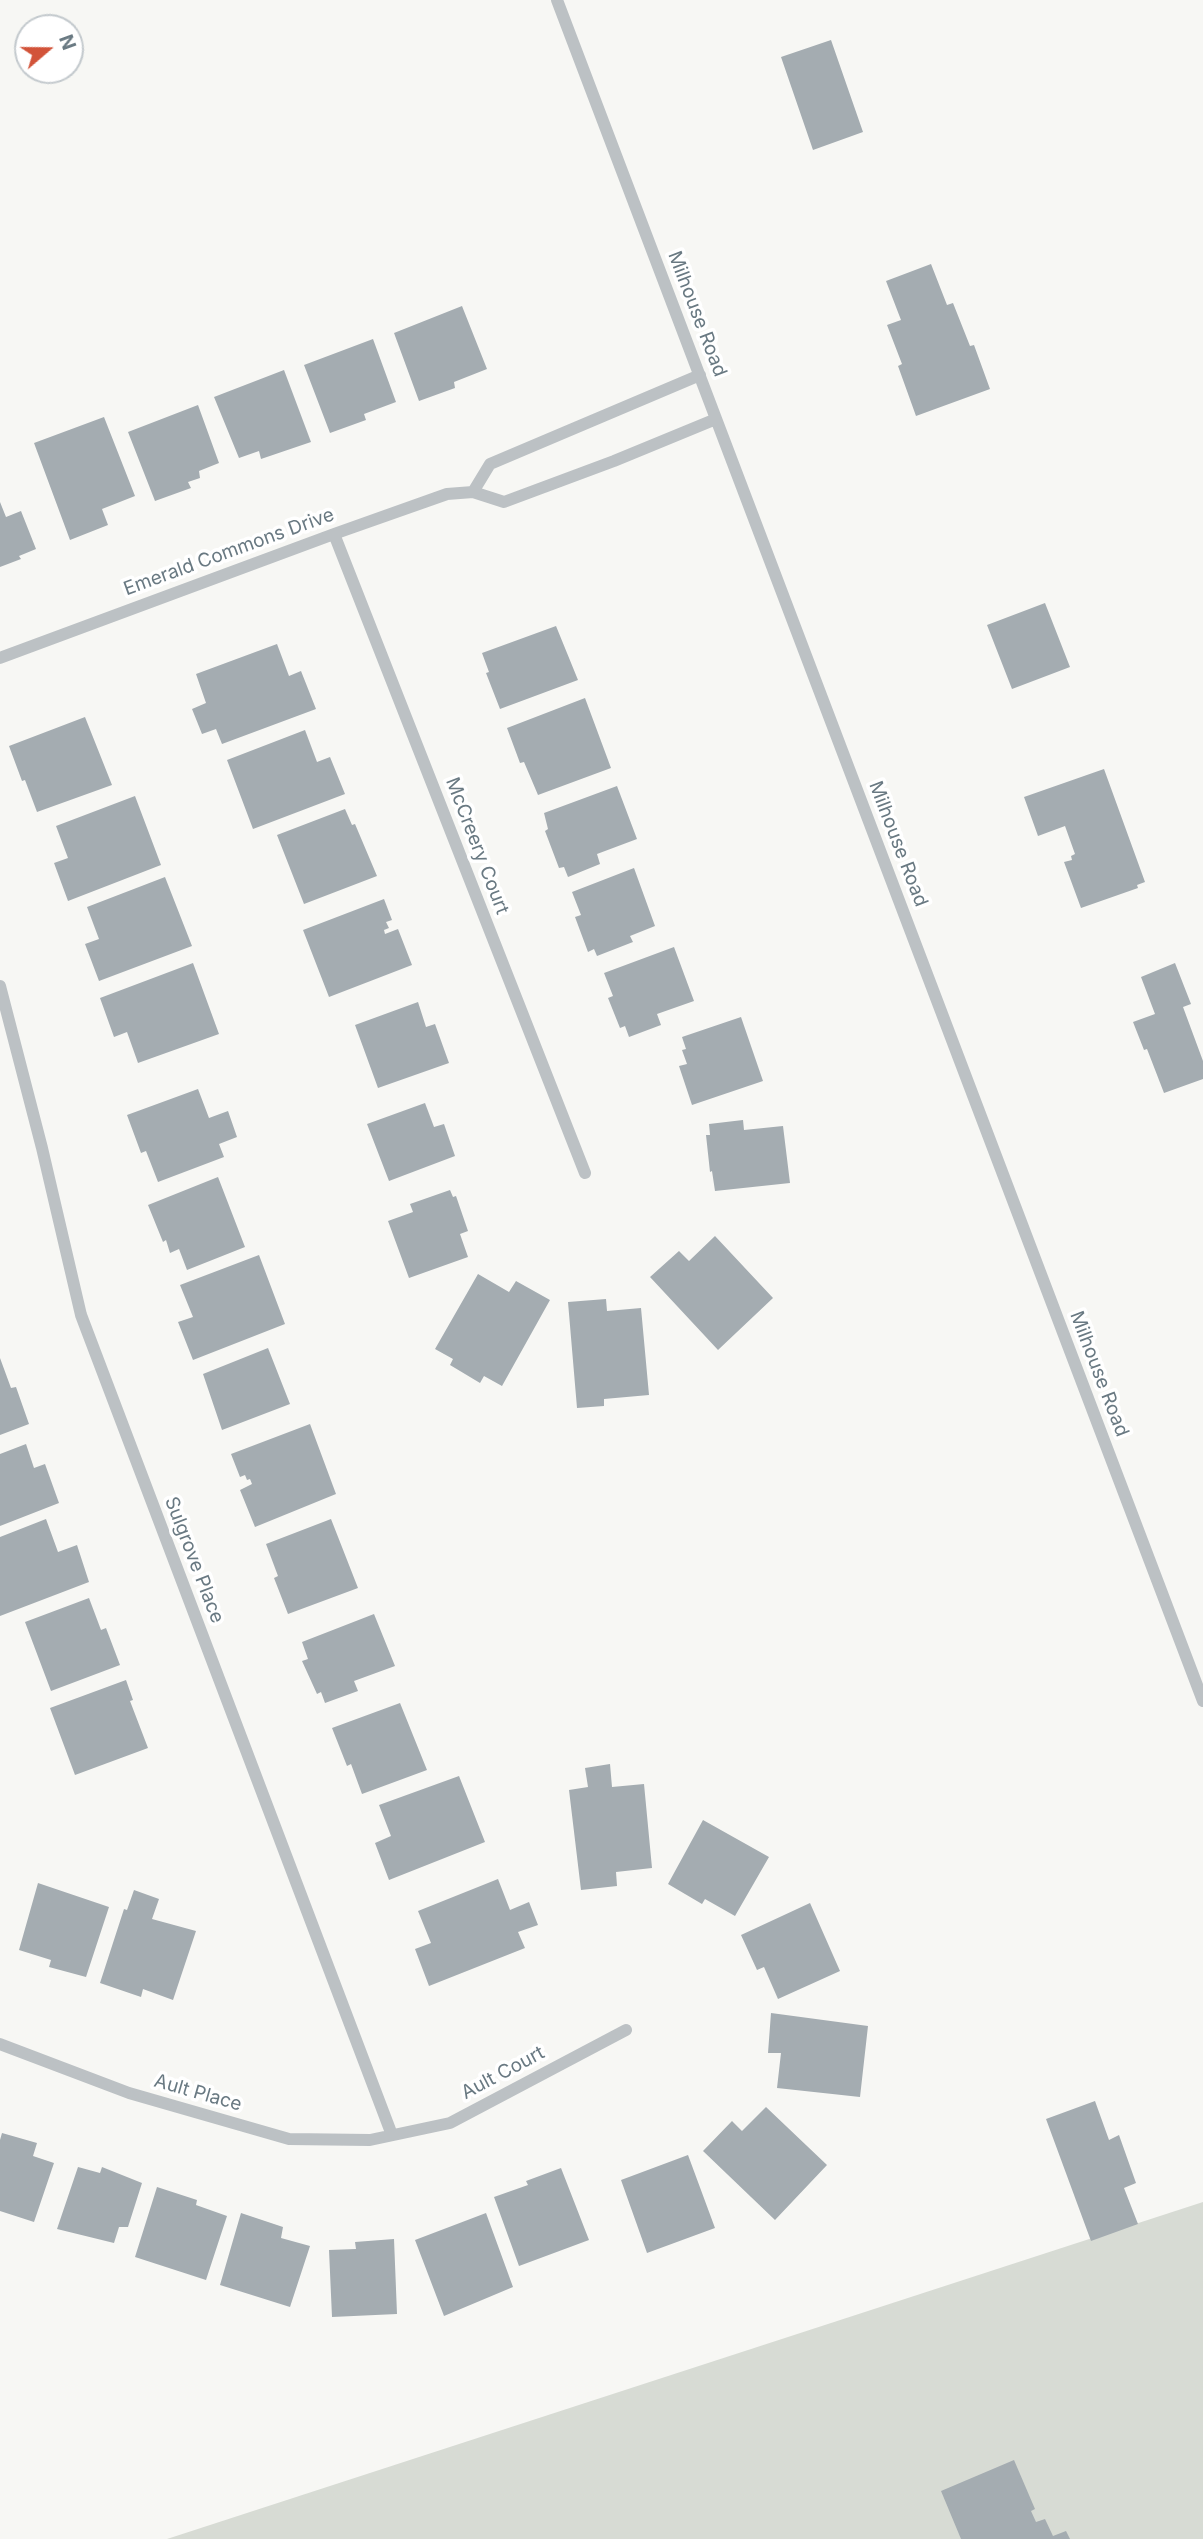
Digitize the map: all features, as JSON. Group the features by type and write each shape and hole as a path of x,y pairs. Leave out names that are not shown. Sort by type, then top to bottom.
{"street":[{"name":"Milhouse Road","path":"557,0 1203,1701"},
{"path":"700,376 490,464 473,492 504,502 716,419"},
{"name":"Emerald Commons Drive","path":"0,658 447,494 473,492"},
{"name":"McCreery Court","path":"334,534 585,1173"},
{"name":"Sulgrove Place","path":"0,986 81,1315 392,2135"},
{"name":"Ault Court","path":"392,2135 450,2123 626,2030"},
{"name":"Ault Place","path":"0,2044 129,2092 289,2139 370,2140 392,2135"}],"shaded area":[{"path":"1203,2202 1203,2539 167,2539"}],"building":[{"path":"831,40 863,132 813,150 781,57"},
{"path":"931,264 947,305 953,303 970,346 974,345 990,389 916,416 898,366 902,364 887,325 901,320 886,281"},
{"path":"462,306 487,369 454,382 455,388 419,401 394,333"},
{"path":"373,339 396,402 364,414 366,420 330,433 304,365"},
{"path":"284,370 311,442 261,459 259,451 239,458 214,397"},
{"path":"198,405 219,463 199,471 200,478 188,482 191,488 155,501 128,432"},
{"path":"104,417 135,496 102,509 108,525 70,540 34,443"},
{"path":"0,502 6,517 21,511 36,549 19,556 21,559 0,567"},
{"path":"1045,603 1070,667 1012,689 987,625"},
{"path":"556,626 578,680 500,709 486,673 489,672 482,653"},
{"path":"277,644 289,676 301,671 316,709 222,744 216,729 202,734 192,709 206,703 196,674"},
{"path":"585,698 611,768 538,795 524,762 520,763 507,728"},
{"path":"85,717 112,785 37,812 9,746"},
{"path":"305,730 317,762 330,757 345,794 253,829 227,760"},
{"path":"1104,769 1145,882 1137,885 1138,888 1081,908 1064,862 1072,860 1071,856 1075,854 1065,826 1038,836 1024,797"},
{"path":"617,786 637,839 597,854 600,864 568,877 564,867 559,868 545,831 548,829 544,813"},
{"path":"135,796 161,865 68,901 54,863 68,858 56,826"},
{"path":"345,809 352,825 355,824 377,876 304,904 277,835"},
{"path":"634,868 655,926 630,936 633,942 597,956 594,949 588,952 575,917 581,915 572,892"},
{"path":"165,877 192,946 99,981 85,944 99,939 87,907"},
{"path":"384,899 392,920 386,922 389,928 384,930 385,934 398,929 412,965 329,997 303,930"},
{"path":"674,947 694,1001 657,1014 661,1025 629,1037 625,1026 620,1028 608,998 613,996 604,973"},
{"path":"193,963 219,1034 138,1063 127,1032 114,1037 100,998"},
{"path":"1175,963 1191,1004 1183,1007 1203,1061 1203,1079 1164,1093 1133,1022 1155,1014 1141,977"},
{"path":"418,1002 426,1027 435,1024 449,1063 378,1088 355,1025"},
{"path":"741,1017 763,1081 692,1105 679,1066 687,1064 682,1050 686,1049 682,1037"},
{"path":"198,1089 209,1118 228,1111 237,1137 219,1144 224,1157 158,1182 146,1151 141,1153 127,1115"},
{"path":"425,1103 434,1127 444,1124 455,1156 389,1181 367,1124"},
{"path":"743,1120 744,1130 783,1126 790,1183 715,1191 706,1135 710,1135 709,1124"},
{"path":"218,1177 245,1247 187,1270 179,1249 170,1253 166,1240 163,1242 148,1205"},
{"path":"450,1190 453,1197 456,1196 468,1231 460,1234 468,1257 409,1278 388,1221 413,1212 410,1204"},
{"path":"715,1236 773,1298 718,1350 650,1277 679,1251 689,1261"},
{"path":"259,1255 285,1324 193,1360 178,1322 193,1317 180,1285"},
{"path":"478,1274 509,1292 516,1281 550,1300 502,1386 484,1376 480,1383 450,1365 453,1359 435,1349"},
{"path":"606,1299 607,1311 641,1308 649,1395 604,1399 604,1406 577,1408 568,1302"},
{"path":"268,1348 290,1404 222,1430 203,1374"},
{"path":"0,1358 11,1388 16,1387 29,1424 0,1435"},
{"path":"310,1424 336,1494 255,1527 240,1490 252,1484 245,1475 240,1477 231,1454"},
{"path":"26,1444 34,1468 45,1464 59,1503 0,1526 0,1454"},
{"path":"46,1519 58,1552 77,1545 89,1582 0,1616 0,1537"},
{"path":"331,1519 358,1588 288,1614 274,1578 278,1576 266,1544"},
{"path":"89,1598 101,1630 106,1628 120,1665 51,1691 25,1622"},
{"path":"374,1614 395,1666 354,1681 358,1691 325,1703 321,1692 317,1694 302,1661 308,1659 302,1642"},
{"path":"126,1680 133,1700 130,1701 148,1748 75,1775 50,1708"},
{"path":"400,1703 427,1770 362,1794 351,1764 347,1766 332,1728"},
{"path":"610,1764 612,1787 644,1784 652,1868 616,1872 617,1886 581,1890 569,1790 588,1787 585,1768"},
{"path":"459,1776 485,1842 389,1880 375,1843 391,1836 379,1805"},
{"path":"703,1820 769,1857 735,1916 705,1899 702,1904 668,1884"},
{"path":"498,1879 510,1910 529,1902 538,1925 518,1932 525,1948 429,1986 415,1949 431,1943 418,1911"},
{"path":"38,1883 109,1907 86,1977 49,1967 51,1960 19,1950"},
{"path":"134,1890 159,1899 152,1919 196,1931 173,2000 143,1989 141,1997 100,1983 124,1909 127,1910"},
{"path":"810,1903 840,1971 778,1999 764,1967 757,1970 741,1935"},
{"path":"771,2013 868,2026 860,2097 777,2088 781,2053 768,2053"},
{"path":"1095,2101 1109,2140 1119,2135 1136,2183 1124,2188 1138,2224 1091,2241 1046,2119"},
{"path":"766,2107 827,2165 775,2220 703,2151 732,2121 742,2131"},
{"path":"2,2133 37,2143 33,2156 54,2163 34,2222 0,2211"},
{"path":"688,2155 715,2228 647,2253 621,2180"},
{"path":"78,2167 100,2173 102,2167 142,2183 128,2227 119,2227 114,2243 57,2229"},
{"path":"561,2168 589,2240 519,2266 494,2197 528,2185 526,2181"},
{"path":"157,2187 197,2200 196,2205 227,2216 206,2280 135,2257"},
{"path":"241,2213 283,2227 281,2238 310,2246 290,2307 220,2285"},
{"path":"486,2213 513,2287 444,2316 415,2240"},
{"path":"394,2239 397,2314 332,2317 329,2250 356,2249 355,2242"},
{"path":"1014,2460 1035,2509 1031,2511 1036,2522 1045,2519 1053,2536 1066,2531 1070,2539 961,2539 941,2491"}]}
